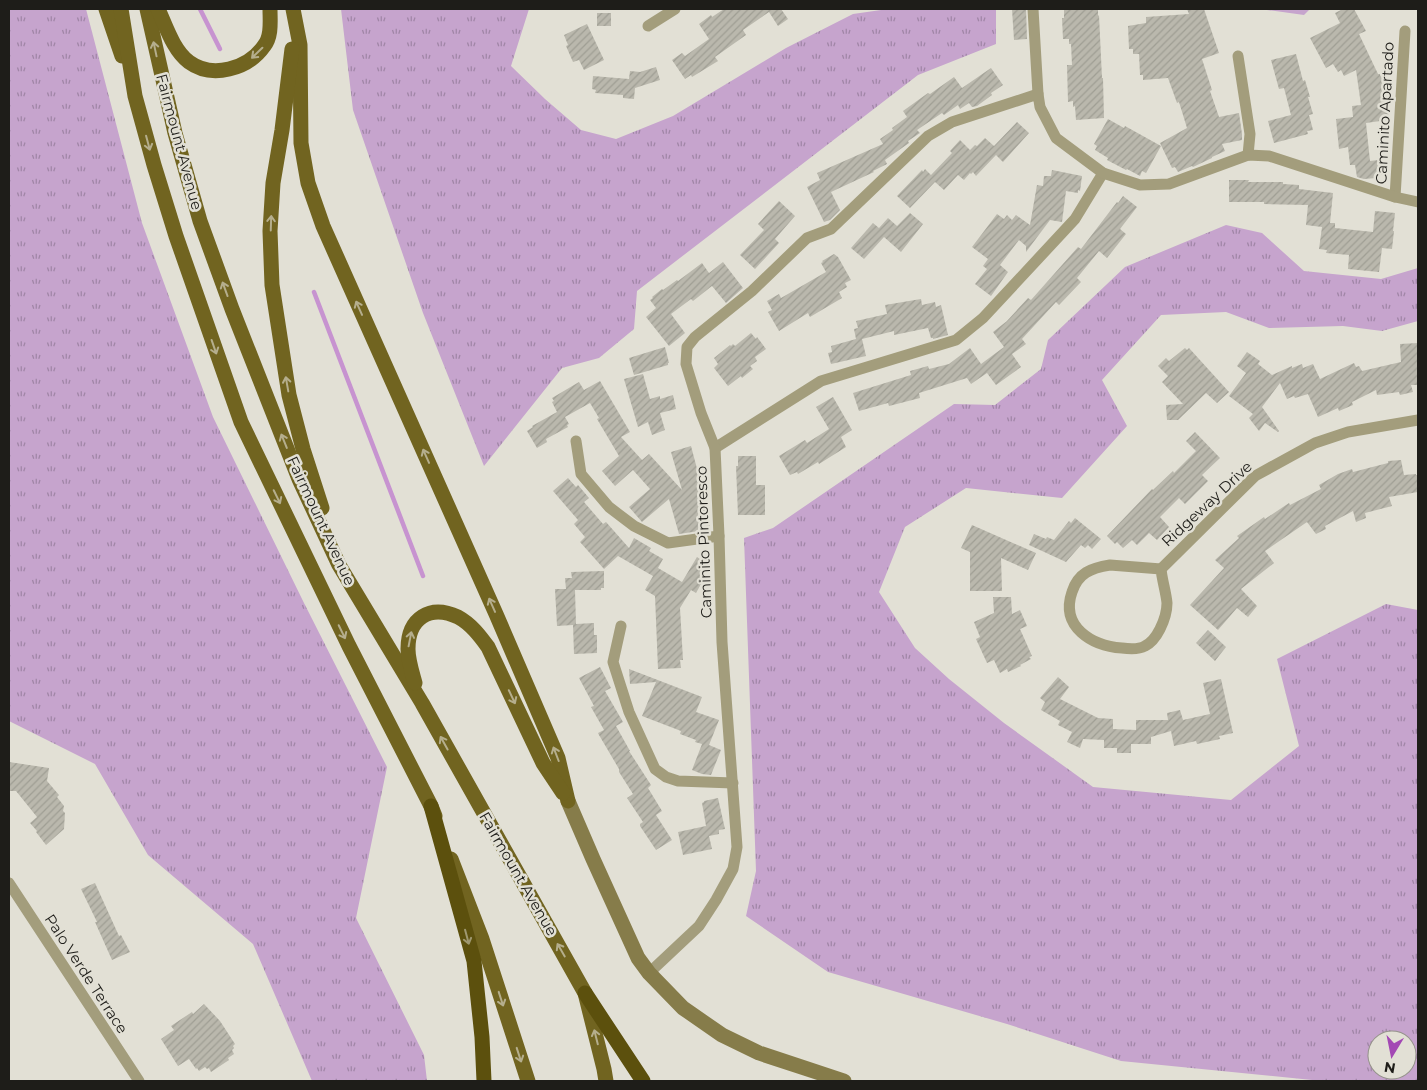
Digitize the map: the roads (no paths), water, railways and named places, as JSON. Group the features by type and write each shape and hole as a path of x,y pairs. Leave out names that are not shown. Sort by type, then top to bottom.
{"highway":[{"path":"431,806 474,961 482,1037 484,1081"},
{"path":"586,993 643,1081"}],"main road":[{"path":"106,9 135,96"},
{"name":"Fairmount Avenue","path":"122,9 135,96 154,165 176,236 241,422 349,646 431,806 482,939 528,1081"},
{"name":"Fairmount Avenue","path":"147,9 175,133 200,221 232,309 299,479 339,565 422,703 586,993 606,1081"},
{"path":"158,9 176,47 187,61 201,69 216,71 235,68 252,59 265,46 270,28 270,9"},
{"path":"294,13 290,71 273,183 270,231 272,284 289,394 303,449 339,565"},
{"path":"294,13 300,45 301,143 308,183 322,226 496,614 558,758 568,801"},
{"path":"422,703 411,668 408,650 409,637 414,623 424,614 440,612 458,618 475,630 488,647 543,763 568,801"}],"street":[{"path":"648,26 675,9"},
{"path":"1034,9 1040,107 1056,138 1103,173 1140,185 1169,184 1248,155 1269,156 1396,197 1418,202"},
{"name":"Caminito Apartado","path":"1396,197 1404,31"},
{"path":"1238,56 1250,134 1248,155"},
{"path":"715,448 701,413 686,364 687,348 695,337 752,291 807,238 831,229 928,136 952,122 1038,94"},
{"name":"Caminito Pintoresco","path":"649,973 699,926 733,869 737,847 722,642 715,448 821,381 956,340 983,318 1075,219 1103,173"},
{"name":"Ridgeway Drive","path":"1160,569 1167,604 1164,620 1157,635 1144,646 1132,649 1102,645 1088,639 1077,628 1070,614 1070,598 1075,583 1085,573 1097,567 1110,565 1160,569 1255,476 1315,443 1348,432 1418,420"},
{"path":"576,441 581,474 609,507 634,526 668,543 719,536"},
{"path":"622,626 613,662 629,712 655,769 666,777 678,782 733,783"},
{"path":"568,801 638,958 649,973 684,1008 722,1035 760,1053 844,1081"},
{"name":"Palo Verde Terrace","path":"9,882 138,1081"}],"waterway":[{"path":"200,9 220,49"},
{"path":"314,292 423,576"}]}
